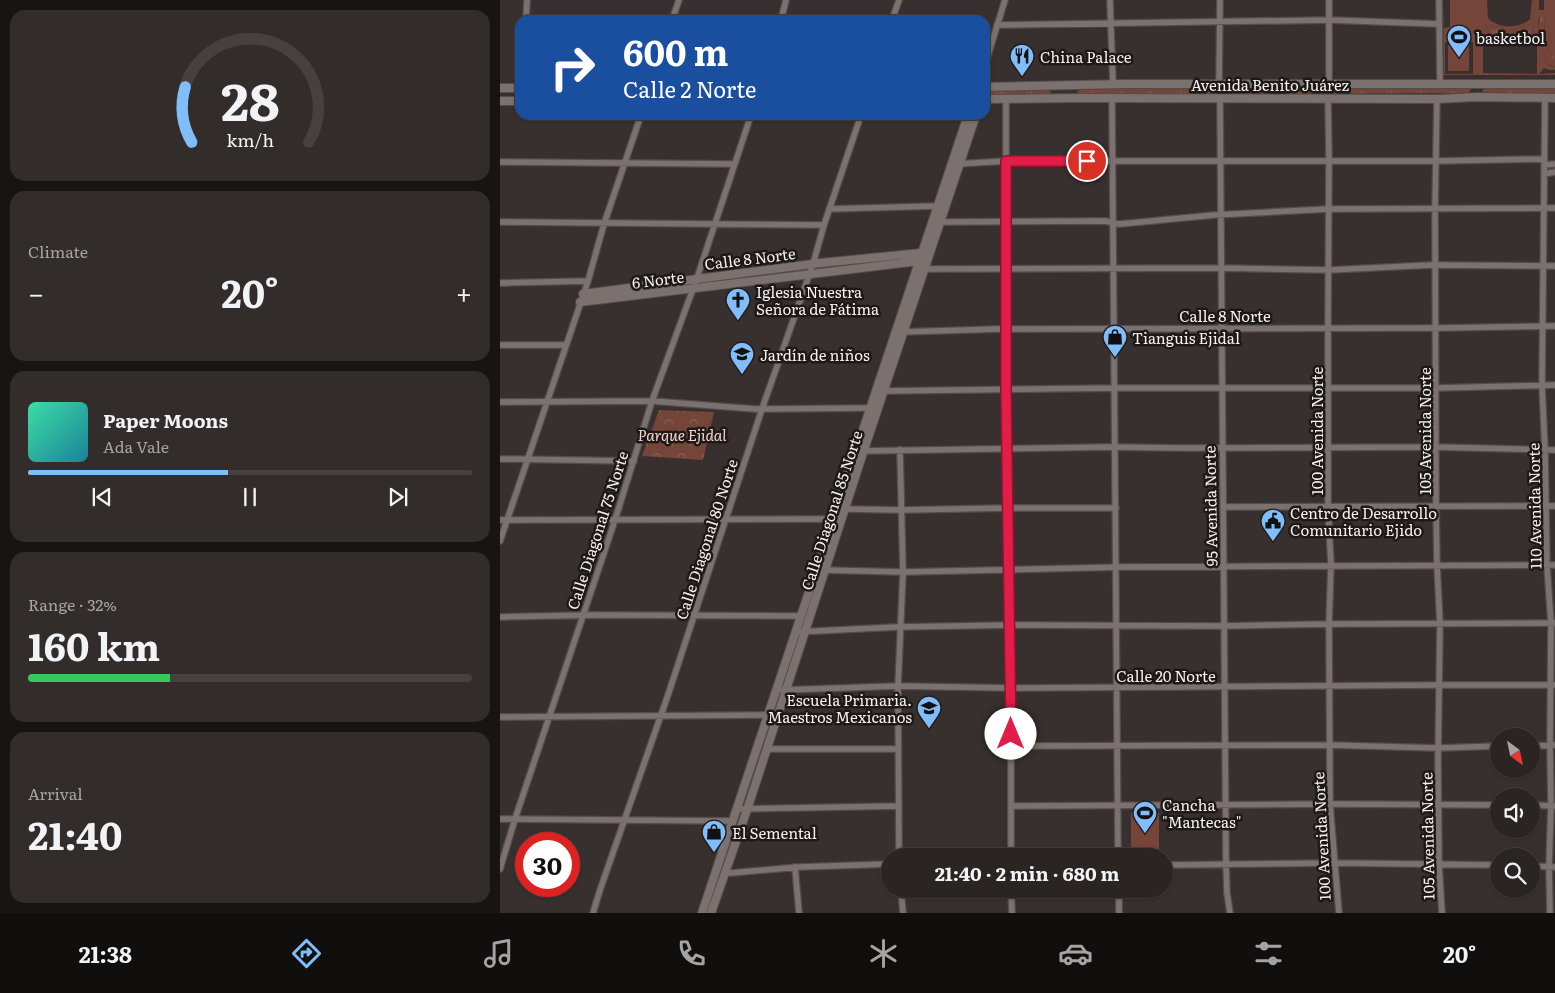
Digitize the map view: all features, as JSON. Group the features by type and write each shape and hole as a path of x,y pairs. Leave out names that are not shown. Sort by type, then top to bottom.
{"main road":[{"name":"Avenida Benito Juárez","path":"990,87 1440,83 1555,84"},
{"path":"1477,84 1477,97"},
{"path":"1267,98 1272,93 1268,85"},
{"path":"1284,98 1281,92 1287,85"},
{"path":"1048,98 1053,94 1050,86"},
{"path":"1080,98 1075,91 1081,86"},
{"path":"500,88 515,88"},
{"name":"Avenida Benito Juárez","path":"990,99 1555,98"},
{"path":"500,101 515,101"},
{"name":"Calle Diagonal 85 Norte","path":"702,913 801,616 845,509 871,408 880,391 895,333 966,120"},
{"name":"Calle Diagonal 85 Norte","path":"710,913 747,810 805,632 833,519 904,332 974,120"},
{"name":"Calle 8 Norte","path":"583,294 813,264 920,257"},
{"name":"6 Norte","path":"580,302 808,274 920,257"}],"street":[{"path":"526,0 526,15"},
{"path":"674,15 679,0"},
{"path":"782,15 786,0"},
{"path":"894,15 899,0"},
{"path":"990,47 1005,0"},
{"path":"1110,0 1113,85"},
{"path":"1219,85 1220,0"},
{"path":"1329,0 1329,84"},
{"path":"1439,0 1440,83"},
{"path":"996,25 1330,20 1439,24"},
{"path":"1112,98 1118,848"},
{"name":"95 Avenida Norte","path":"1220,98 1226,864 1230,913"},
{"name":"100 Avenida Norte","path":"1328,98 1328,506 1331,565 1329,745 1330,804 1339,913"},
{"name":"110 Avenida Norte","path":"1544,98 1542,385 1546,451 1547,566 1553,623 1553,806 1550,913"},
{"path":"1006,99 1006,390 1010,569 1011,848"},
{"name":"105 Avenida Norte","path":"1437,99 1435,208 1436,505 1440,624 1438,685 1439,864 1442,913"},
{"path":"500,541 588,281 623,163 639,120"},
{"name":"Calle Diagonal 75 Norte","path":"500,869 582,615 615,520 652,401 697,278 749,120"},
{"name":"Calle Diagonal 80 Norte","path":"594,913 600,890 694,616 762,409 813,264 859,120"},
{"path":"951,164 1006,161 1329,160 1544,162 1555,164"},
{"path":"500,162 734,164"},
{"path":"1544,174 1555,172"},
{"path":"829,210 938,206"},
{"path":"940,222 1106,221 1120,224 1221,215 1328,209 1555,208"},
{"path":"500,222 824,225"},
{"path":"924,269 1221,268 1329,270 1436,265 1555,266"},
{"path":"500,282 588,281"},
{"name":"Calle 8 Norte","path":"895,333 1006,329 1555,326"},
{"path":"500,345 566,345"},
{"path":"880,391 1115,388 1436,388 1555,385"},
{"path":"500,402 652,401 762,409 871,408"},
{"path":"860,451 1116,447 1436,447 1555,450"},
{"path":"899,848 898,686 903,572 900,450"},
{"path":"500,459 634,461"},
{"path":"1222,507 1555,506"},
{"path":"845,509 1116,508"},
{"path":"500,520 833,519"},
{"path":"821,570 903,572 1117,567 1555,565"},
{"path":"500,617 582,615 801,616"},
{"path":"796,632 1010,625 1224,626 1553,623"},
{"name":"Calle 20 Norte","path":"777,690 898,686 1011,688 1552,686"},
{"path":"500,717 768,715"},
{"path":"1011,746 1329,745 1438,748 1490,746"},
{"path":"766,750 898,749"},
{"path":"1012,806 1490,805"},
{"path":"1540,805 1553,806"},
{"path":"737,810 899,806"},
{"path":"500,819 733,821"},
{"path":"1173,865 1334,863 1490,865"},
{"path":"724,872 795,867 881,864"},
{"path":"795,867 799,913"},
{"path":"902,898 903,913"},
{"path":"1012,898 1012,913"},
{"path":"1119,898 1119,913"}],"green space":[{"path":"1443,0 1444,28 1450,27 1450,0 1487,0 1488,18 1492,22 1503,26 1515,26 1521,25 1530,19 1532,0 1539,0 1539,10 1544,10 1544,0 1555,0 1555,58 1547,44 1544,17 1539,17 1538,29 1543,41 1544,61 1550,66 1555,67 1555,70 1544,68 1539,74 1555,73 1555,75 1444,75","holes":["1530,24 1534,29 1532,37 1511,37 1508,35 1510,30","1486,27 1503,27 1504,37 1484,38","1537,38 1537,74 1483,73 1483,39","1445,42 1473,42 1473,74 1445,74"]},
{"path":"1540,17 1544,17 1546,39 1551,54 1555,58 1555,67 1547,64 1543,59 1545,53 1542,47 1543,41 1538,29"},
{"path":"1530,24 1533,25 1534,29 1532,37 1510,37 1508,35 1510,30"},
{"path":"1486,27 1503,27 1504,37 1484,38"},
{"name":"basketbol","path":"1448,45 1469,45 1469,71 1448,71"},
{"path":"1288,88 1469,88 1471,90 1468,93 1286,94 1284,91"},
{"path":"1485,88 1555,88 1555,94 1485,93 1482,91"},
{"path":"1080,89 1267,89 1268,93 1079,94 1077,92"},
{"path":"1049,90 1051,93 1049,95 990,95 990,91"},
{"name":"Parque Ejidal","path":"659,410 714,412 703,460 642,456"},
{"path":"779,696 779,700 744,804 777,698"},
{"name":"Cancha \"Mantecas\"","path":"1131,813 1159,813 1159,848 1131,848"},
{"path":"738,816 740,817 708,913 706,913"}],"place":[{"name":"basketbol","path":"1459,58"},
{"name":"China Palace","path":"1022,77"},
{"name":"Iglesia Nuestra Señora de Fátima","path":"738,321"},
{"name":"Tianguis Ejidal","path":"1115,358"},
{"name":"Jardín de niños","path":"742,375"},
{"name":"Centro de Desarrollo Comunitario Ejido","path":"1273,542"},
{"name":"Escuela Primaria. Maestros Mexicanos","path":"929,729"},
{"name":"Cancha \"Mantecas\"","path":"1145,834"},
{"name":"El Semental","path":"714,853"}],"route":[{"path":"1011,734 1006,390 1006,161 1087,161"}]}
